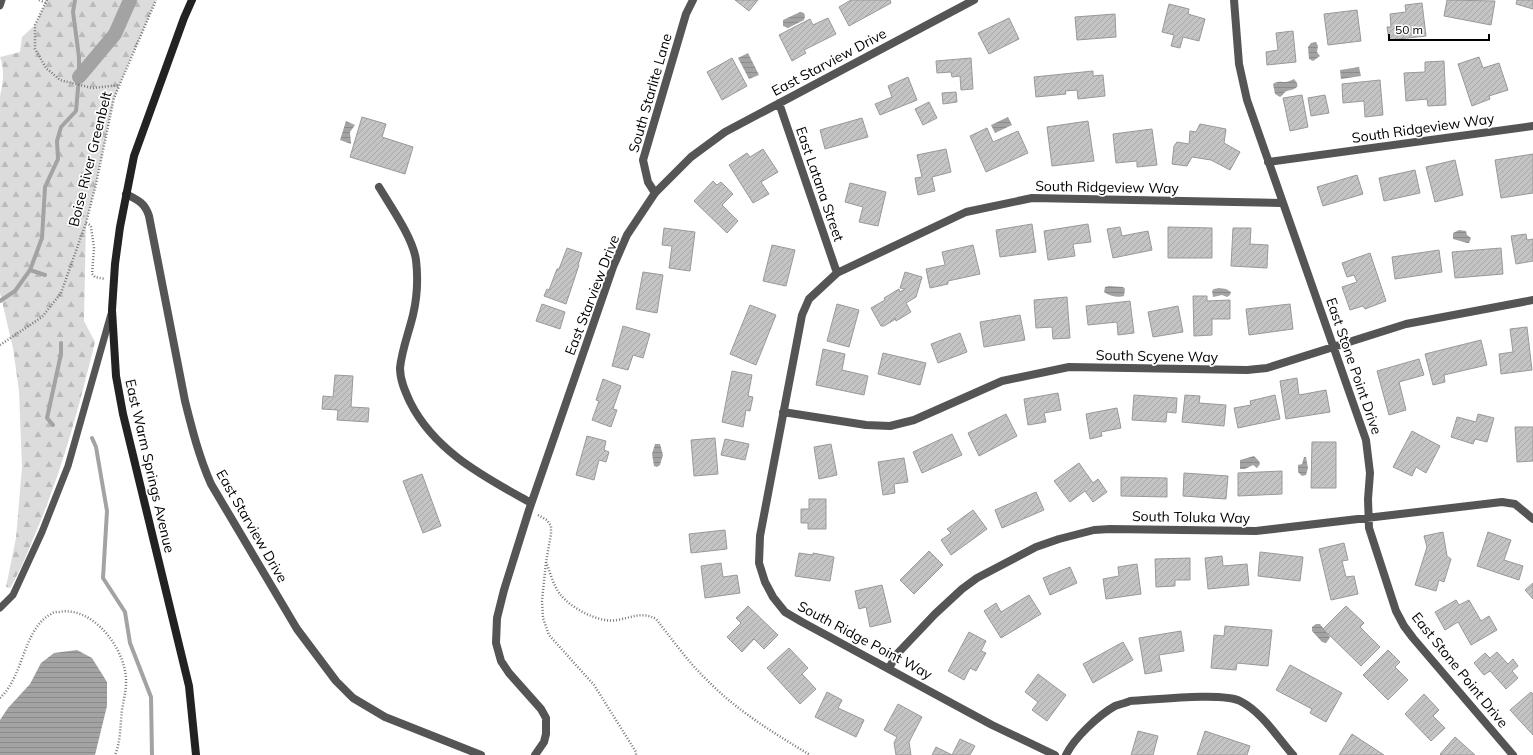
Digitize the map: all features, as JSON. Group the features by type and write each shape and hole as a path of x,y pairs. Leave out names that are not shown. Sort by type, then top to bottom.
{"street":[{"name":"East Warm Springs Avenue","path":"192,0 184,18 134,156 126,194 115,264 112,310 116,376 123,414 189,686 196,755"},
{"name":"South Starlite Lane","path":"655,192 648,182 643,160 686,14 694,0"},
{"name":"East Starview Drive","path":"535,755 544,742 546,734 546,718 541,709 509,673 501,661 496,643 497,618 504,590 530,507 613,267 627,235 655,192 691,157 724,132 974,0"},
{"name":"East Stone Point Drive","path":"1234,0 1239,64 1247,100 1366,440 1370,472 1369,528 1396,611 1404,626 1513,755"},
{"name":"East Latana Street","path":"779,103 837,273"},
{"name":"South Ridgeview Way","path":"1268,162 1533,126"},
{"path":"380,187 406,232 416,259 417,285 414,313 405,342 400,369 403,388 415,411 430,432 451,454 530,507"},
{"name":"East Starview Drive","path":"126,194 144,204 149,216 187,409 205,471 211,484 297,629 336,681 354,698 385,717 481,755"},
{"name":"South Ridgeview Way","path":"783,412 802,315 809,299 837,273 966,212 1032,198 1282,203"},
{"name":"South Scyene Way","path":"783,412 866,425 890,426 914,420 1002,381 1068,367 1247,370 1267,368 1406,324 1533,300"},
{"name":"South Ridge Point Way","path":"783,412 760,536 759,563 765,582 785,612 992,725 1055,755"},
{"name":"South Toluka Way","path":"889,668 897,654 935,614 962,589 977,578 1036,547 1059,539 1094,530 1256,531 1502,502 1515,504 1533,519"},
{"path":"1066,755 1069,747 1082,733 1116,706 1130,701 1222,696 1239,700 1257,712 1293,755"}],"lane":[{"path":"0,5 2,0"},
{"path":"0,608 13,595 42,532 68,466 112,310"}],"path":[{"path":"39,0 46,1 35,25 35,49 46,68 60,80 92,88 119,85"},
{"name":"Boise River Greenbelt","path":"0,346 42,317 61,293 86,223 96,184 114,98 156,0"},
{"path":"86,223 90,224 91,227 94,248 92,274 95,277 108,280"},
{"path":"530,507 547,520 551,526 542,601 543,618 549,635 594,685 636,752 636,755"},
{"path":"546,562 560,594 572,605 594,617 606,621 615,621 642,614 656,619 706,680 727,699 772,732 810,755"},
{"path":"0,698 8,691 14,680 28,643 40,621 52,613 67,610 80,613 91,619 102,628 116,648 124,666 126,688 122,710 120,739 115,755"}],"green space":[{"path":"47,0 156,0 114,98 96,184 86,223 84,321 95,342 76,415 54,486 18,574 10,588 6,587 16,538 22,467 19,391 13,348 0,293 0,96 3,67 0,57 20,52 22,37 35,25"}],"shaded area":[{"path":"800,12 804,13 804,20 788,28 783,26 783,20"},
{"path":"1316,42 1318,46 1317,52 1320,56 1313,61 1309,59 1308,47 1311,43"},
{"path":"748,53 759,75 749,79 738,58"},
{"path":"1359,67 1361,76 1341,79 1340,70"},
{"path":"1294,79 1298,85 1297,87 1285,92 1280,97 1275,94 1273,84 1277,82 1287,82"},
{"path":"1008,117 1012,125 995,133 991,125"},
{"path":"346,121 355,125 350,132 351,144 340,140"},
{"path":"1459,230 1466,231 1467,235 1471,238 1469,243 1453,239 1453,233"},
{"path":"1105,287 1123,287 1125,289 1124,296 1119,297 1109,295 1104,292"},
{"path":"1219,288 1226,289 1231,292 1230,295 1227,297 1222,295 1213,297 1212,291"},
{"path":"655,444 660,444 663,455 660,465 657,467 654,466 652,454"},
{"path":"1254,456 1260,464 1257,468 1253,465 1245,469 1240,469 1240,460"},
{"path":"1304,457 1306,457 1308,468 1306,475 1302,476 1298,472 1298,465 1302,464"},
{"path":"1316,624 1320,624 1330,637 1326,643 1322,642 1312,631 1312,627"},
{"path":"77,650 92,658 107,682 107,706 95,755 0,755 0,720 8,708 30,684 41,663 54,653"}],"building":[{"path":"735,0 758,0 749,11"},
{"path":"851,0 890,0 891,3 849,26 839,7"},
{"path":"1447,0 1495,1 1491,25 1444,16"},
{"path":"1517,0 1533,0 1533,9 1516,4"},
{"path":"1422,3 1426,36 1389,40 1387,27 1391,27 1390,14 1406,12 1405,5"},
{"path":"1169,4 1189,9 1188,14 1205,19 1199,41 1183,37 1180,48 1171,46 1174,35 1162,32"},
{"path":"1357,10 1361,41 1328,45 1324,14"},
{"path":"1115,14 1116,37 1077,40 1075,17"},
{"path":"828,18 836,34 804,50 806,53 792,61 779,35 810,19 813,25"},
{"path":"1009,18 1019,39 989,54 978,33"},
{"path":"1293,31 1296,62 1267,65 1266,52 1278,50 1276,33"},
{"path":"1479,57 1483,68 1499,63 1508,90 1489,96 1490,99 1472,106 1458,64"},
{"path":"732,58 747,86 722,100 707,72"},
{"path":"971,58 973,89 961,90 960,76 952,77 951,72 937,73 936,61"},
{"path":"1444,61 1446,105 1428,106 1427,99 1406,101 1404,73 1425,72 1425,62"},
{"path":"1093,71 1093,76 1103,75 1105,96 1078,99 1077,90 1065,91 1066,94 1036,97 1034,77"},
{"path":"908,77 917,100 880,115 875,104 892,97 888,86"},
{"path":"1380,80 1383,115 1365,117 1364,101 1343,103 1342,84"},
{"path":"956,92 957,102 943,104 942,93"},
{"path":"1302,95 1308,127 1290,131 1283,98"},
{"path":"1325,95 1329,113 1311,116 1308,98"},
{"path":"929,102 937,118 923,125 915,109"},
{"path":"362,117 386,124 382,137 413,147 405,174 350,157"},
{"path":"862,118 868,137 825,149 820,130"},
{"path":"1088,121 1094,161 1052,166 1047,127"},
{"path":"1200,124 1226,129 1224,143 1240,152 1230,170 1211,160 1192,157 1187,166 1172,164 1174,146 1177,142 1189,144 1190,131 1196,132"},
{"path":"987,128 993,142 1018,131 1028,153 986,172 970,136"},
{"path":"1152,129 1157,165 1137,167 1137,161 1116,163 1113,134"},
{"path":"763,149 778,172 761,182 769,194 753,203 729,165 747,153 750,157"},
{"path":"946,149 951,172 932,177 935,191 918,195 915,178 922,177 917,155"},
{"path":"1533,154 1533,193 1501,198 1495,160"},
{"path":"1455,160 1463,195 1435,202 1426,167"},
{"path":"1415,170 1420,193 1384,201 1379,178"},
{"path":"1357,175 1363,194 1323,206 1317,187"},
{"path":"713,181 717,185 721,182 733,194 722,205 738,221 727,233 694,201"},
{"path":"850,183 886,192 878,226 859,222 863,207 845,202"},
{"path":"1032,224 1036,252 1000,257 996,230"},
{"path":"1088,224 1091,242 1073,244 1075,256 1048,260 1044,231"},
{"path":"1120,227 1122,236 1148,231 1152,250 1113,258 1107,229"},
{"path":"1168,227 1212,228 1212,258 1168,258"},
{"path":"664,228 695,232 690,271 669,268 672,246 662,245"},
{"path":"1233,228 1251,228 1250,244 1268,245 1267,268 1231,266"},
{"path":"1526,234 1527,240 1533,239 1533,261 1516,264 1511,236"},
{"path":"772,245 795,250 786,286 763,281"},
{"path":"973,245 980,274 948,281 948,284 930,288 926,269 945,265 942,252"},
{"path":"567,248 582,253 566,304 544,296 547,289 549,290"},
{"path":"1501,248 1503,274 1455,278 1452,252"},
{"path":"1439,250 1442,272 1395,279 1392,257"},
{"path":"1370,253 1386,301 1365,309 1363,306 1350,310 1342,287 1357,282 1354,275 1347,277 1342,263"},
{"path":"643,272 663,275 657,313 636,309"},
{"path":"905,272 922,277 916,297 906,303 911,312 896,321 895,318 884,326 881,326 871,308 885,300 884,298 899,289 900,292 905,289 900,288"},
{"path":"1193,296 1207,296 1207,301 1230,300 1230,319 1212,319 1212,335 1194,336"},
{"path":"1067,297 1070,338 1053,339 1052,327 1036,328 1034,300"},
{"path":"1130,301 1134,333 1118,335 1117,322 1088,325 1086,306"},
{"path":"542,304 565,312 560,329 536,321"},
{"path":"837,304 859,310 849,347 827,341"},
{"path":"1290,304 1293,329 1249,335 1246,309"},
{"path":"750,305 776,315 756,365 730,354"},
{"path":"1178,306 1183,332 1153,337 1148,312"},
{"path":"1020,315 1025,340 984,347 980,322"},
{"path":"623,326 650,334 643,358 633,355 628,370 612,366"},
{"path":"1527,327 1532,370 1501,374 1499,354 1513,352 1510,329"},
{"path":"960,333 967,352 938,363 931,344"},
{"path":"1481,340 1487,365 1444,375 1445,382 1433,385 1425,354"},
{"path":"823,349 845,354 842,370 868,376 864,395 816,385"},
{"path":"883,353 926,363 920,385 878,374"},
{"path":"1419,359 1424,375 1399,382 1406,410 1389,415 1377,371"},
{"path":"732,371 752,375 748,396 753,397 750,411 746,410 743,427 722,422"},
{"path":"335,375 353,376 351,407 369,408 368,422 337,420 338,410 322,409 323,396 333,397"},
{"path":"1297,378 1299,395 1326,390 1330,412 1286,419 1280,381"},
{"path":"603,379 621,386 613,409 617,410 611,427 592,420 599,401 596,400"},
{"path":"1058,393 1061,410 1044,413 1046,422 1028,425 1024,399"},
{"path":"1134,395 1177,398 1176,413 1167,412 1166,422 1132,420"},
{"path":"1185,395 1200,396 1199,403 1226,405 1224,426 1182,422"},
{"path":"1275,395 1280,419 1238,428 1234,408 1251,405 1250,401"},
{"path":"1117,408 1121,428 1101,432 1102,436 1090,439 1086,414"},
{"path":"1006,414 1017,436 979,456 968,433"},
{"path":"1478,414 1494,418 1487,442 1475,439 1473,444 1451,437 1457,417 1476,422"},
{"path":"1515,427 1533,427 1533,461 1517,462"},
{"path":"1412,431 1440,446 1426,473 1416,467 1412,476 1393,467"},
{"path":"952,434 962,455 922,473 913,452"},
{"path":"587,436 606,441 604,450 609,452 606,462 599,460 594,480 576,475"},
{"path":"715,438 718,474 694,476 691,440"},
{"path":"725,439 749,444 745,460 721,455"},
{"path":"1312,442 1336,442 1336,488 1311,488"},
{"path":"831,444 837,475 819,479 814,447"},
{"path":"904,458 908,482 894,484 895,493 883,495 878,462"},
{"path":"1079,463 1093,483 1098,479 1107,492 1093,502 1085,491 1070,502 1054,481"},
{"path":"1282,471 1282,494 1238,496 1238,473"},
{"path":"1184,473 1228,476 1226,499 1183,496"},
{"path":"422,474 441,526 423,533 403,481"},
{"path":"1121,477 1167,478 1167,497 1121,496"},
{"path":"1036,492 1044,510 1002,528 995,510"},
{"path":"809,499 826,499 826,529 808,529 808,523 801,523 801,509 809,509"},
{"path":"973,510 987,529 951,555 941,540 951,533 947,529"},
{"path":"725,530 727,549 691,553 689,534"},
{"path":"1443,532 1447,556 1451,559 1444,582 1439,580 1436,591 1415,585 1427,547 1424,536"},
{"path":"1488,532 1511,540 1504,560 1523,566 1519,580 1477,566"},
{"path":"1344,543 1348,560 1342,561 1346,577 1354,576 1358,594 1331,600 1319,549"},
{"path":"929,551 943,565 914,594 900,580"},
{"path":"1260,552 1303,557 1300,581 1258,576"},
{"path":"799,553 813,555 813,553 834,557 830,581 795,576"},
{"path":"1222,556 1223,566 1247,564 1249,585 1208,589 1205,558"},
{"path":"1190,558 1190,580 1175,580 1175,586 1156,587 1155,559"},
{"path":"721,563 723,577 737,575 740,593 705,598 701,566"},
{"path":"1137,564 1141,594 1106,599 1103,579 1119,576 1118,567"},
{"path":"1070,567 1077,583 1050,595 1043,578"},
{"path":"1533,583 1533,599 1525,590"},
{"path":"882,585 891,622 870,627 866,607 859,609 855,591"},
{"path":"1029,595 1041,614 1001,638 984,611 996,603 1001,612"},
{"path":"1456,600 1459,605 1469,600 1481,621 1489,616 1497,630 1471,645 1458,622 1445,630 1435,612"},
{"path":"748,606 778,635 764,649 754,639 742,652 727,637 741,623 736,618"},
{"path":"1346,606 1364,623 1360,627 1380,647 1361,666 1323,629"},
{"path":"1225,626 1272,630 1268,666 1237,663 1236,670 1211,668 1214,635 1224,636"},
{"path":"1181,631 1184,651 1159,655 1162,671 1145,674 1139,638"},
{"path":"969,632 986,641 981,651 986,653 976,671 970,668 964,680 948,671"},
{"path":"1123,642 1133,660 1093,683 1083,664"},
{"path":"789,648 808,668 802,674 816,689 800,704 767,668"},
{"path":"1388,650 1400,662 1395,667 1408,680 1388,700 1363,675"},
{"path":"1497,652 1508,664 1513,659 1518,666 1512,671 1518,678 1506,689 1490,671 1484,675 1474,663 1485,653 1490,658"},
{"path":"1290,665 1342,693 1326,722 1310,713 1312,709 1276,690"},
{"path":"1038,674 1066,695 1047,721 1032,710 1038,702 1025,692"},
{"path":"827,692 842,700 838,708 864,720 856,737 815,717"},
{"path":"1531,692 1533,694 1533,735 1510,710"},
{"path":"1424,694 1439,710 1433,716 1445,728 1431,741 1405,714"},
{"path":"898,704 922,717 909,742 911,755 896,755 894,743 897,737 884,730"},
{"path":"1138,731 1158,736 1153,755 1131,755"},
{"path":"1205,731 1250,746 1247,755 1197,755"},
{"path":"1352,734 1384,755 1339,755"},
{"path":"1455,737 1475,755 1441,755 1440,754"},
{"path":"960,739 975,746 970,755 952,755"},
{"path":"936,747 952,755 932,755"}],"waterway":[{"path":"0,301 15,291 30,270 42,238 45,187 58,159 57,141 61,127 76,111 79,57 73,12 75,0"},
{"path":"79,77 115,34 130,0"},
{"path":"30,270 45,275"},
{"path":"53,425 47,418 61,354 61,343"},
{"path":"92,438 96,447 107,511 103,578 125,612 130,643 151,697 152,755"}]}
